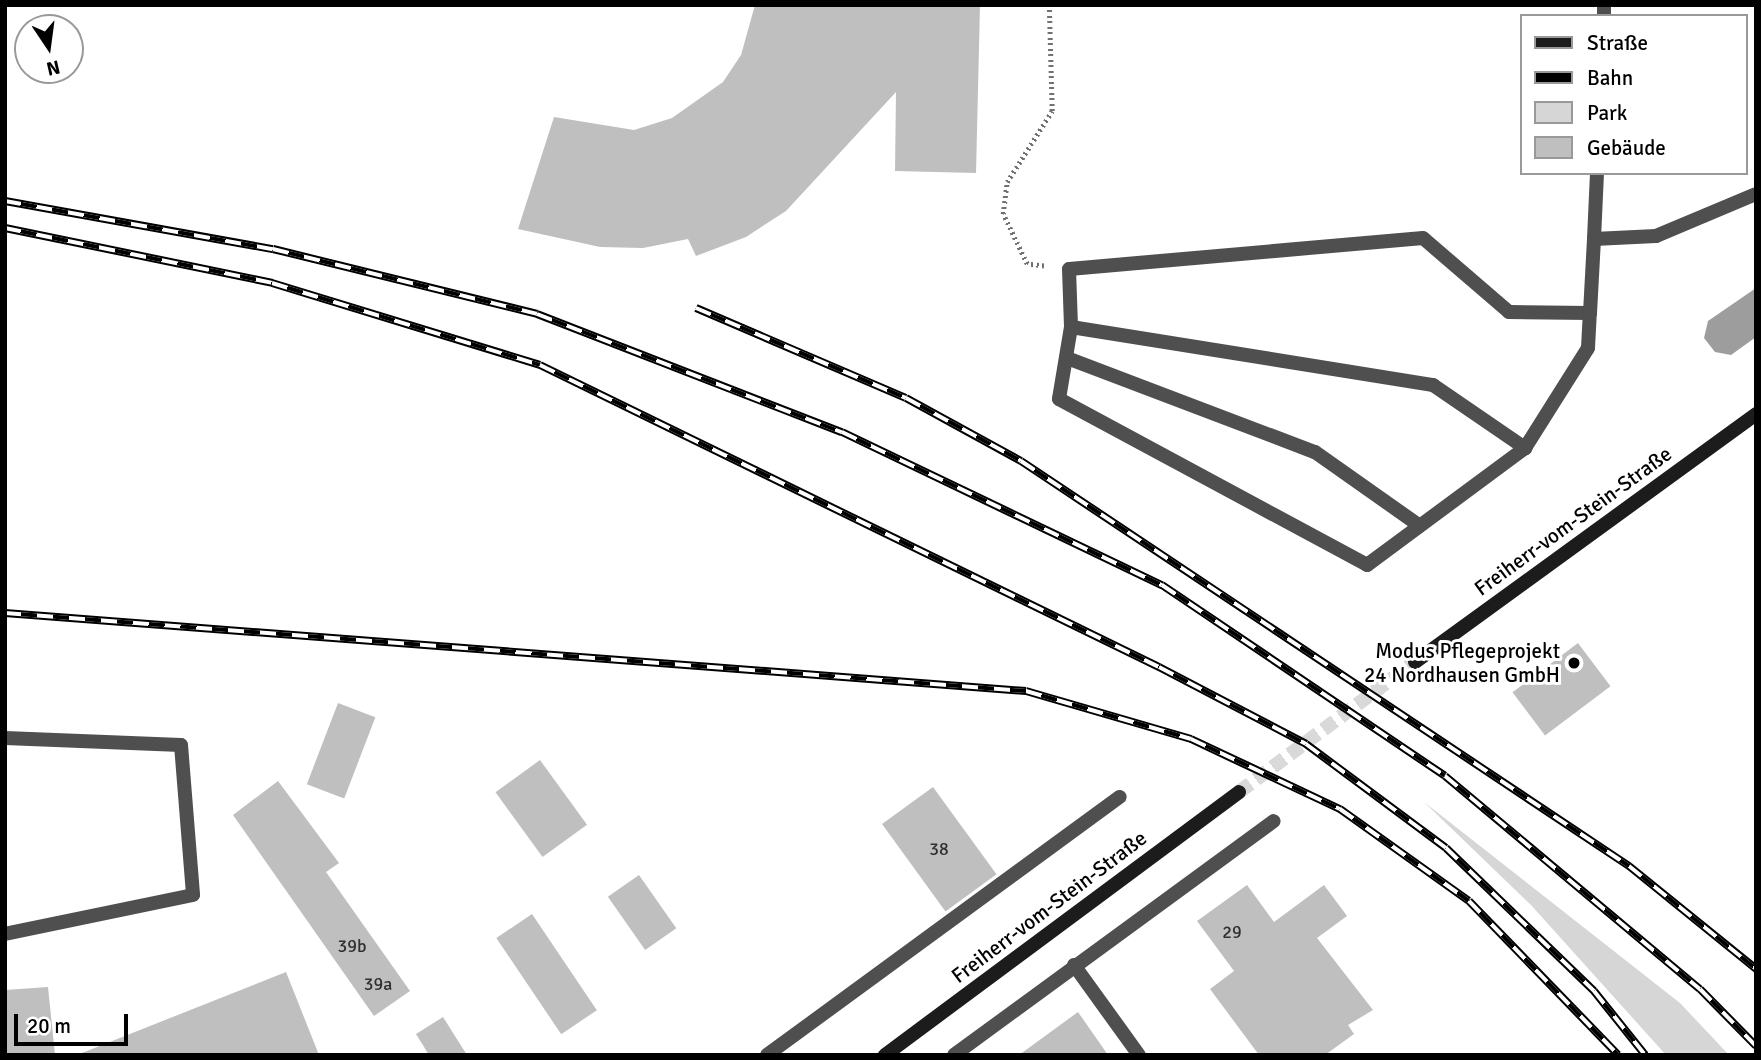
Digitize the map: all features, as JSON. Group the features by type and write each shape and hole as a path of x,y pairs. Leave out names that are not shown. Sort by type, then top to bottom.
{"main road":[{"name":"Freiherr-vom-Stein-Straße","path":"1415,662 1756,414"},
{"name":"Freiherr-vom-Stein-Straße","path":"885,1055 1239,792"}],"street":[{"path":"1590,313 1509,312 1423,238 1069,269 1071,327 1059,399 1367,565 1525,448 1588,348 1590,313 1594,239 1597,175"},
{"path":"1594,239 1656,236 1756,194"},
{"path":"1071,327 1433,386 1525,448"},
{"path":"1067,358 1315,452 1420,526"},
{"path":"5,738 181,745 194,895 5,934"},
{"path":"767,1055 1120,797"},
{"path":"954,1055 1273,821"},
{"path":"1074,965 1139,1055"}],"path":[{"path":"1049,5 1052,111 1007,182 1003,214 1027,264 1069,269"}],"green space":[{"path":"1424,802 1680,1003 1729,1055 1666,1055 1531,905"}],"shaded area":[{"path":"1756,288 1756,337 1731,355 1715,352 1704,338 1708,321"}],"building":[{"path":"755,5 980,5 976,173 895,171 896,92 786,211 746,237 696,256 688,239 643,248 600,247 518,229 554,117 634,130 672,118 723,82 741,55"},
{"path":"1578,643 1610,686 1545,735 1513,692"},
{"path":"338,703 375,717 344,799 307,784"},
{"path":"540,760 587,825 543,857 496,792"},
{"path":"278,781 339,863 326,872 410,991 374,1016 233,815"},
{"path":"933,787 996,874 946,911 882,824"},
{"path":"639,875 676,928 645,950 608,897"},
{"path":"1247,885 1274,922 1324,885 1347,916 1317,938 1373,1010 1348,1025 1354,1034 1325,1055 1259,1055 1210,989 1234,971 1197,921"},
{"path":"532,914 597,1010 561,1034 496,938"},
{"path":"286,972 319,1055 82,1055 82,1053"},
{"path":"48,987 55,1055 5,1055 5,990"},
{"path":"1078,1012 1108,1055 1019,1055"},
{"path":"443,1017 467,1055 429,1055 416,1034"}],"tunnel":[{"path":"1239,792 1415,662"}],"railway":[{"path":"5,201 273,249 537,314 842,432 1162,585 1445,776 1700,989 1756,1046"},
{"path":"5,228 272,283 540,365 1159,667 1306,744 1446,848 1594,991 1645,1055"},
{"path":"696,308 906,398 1021,461 1629,866 1756,969"},
{"path":"5,613 1026,691 1191,739 1340,809 1469,901 1618,1055"}],"place":[{"name":"Modus Pflegeprojekt 24 Nordhausen GmbH","path":"1574,663"}]}
